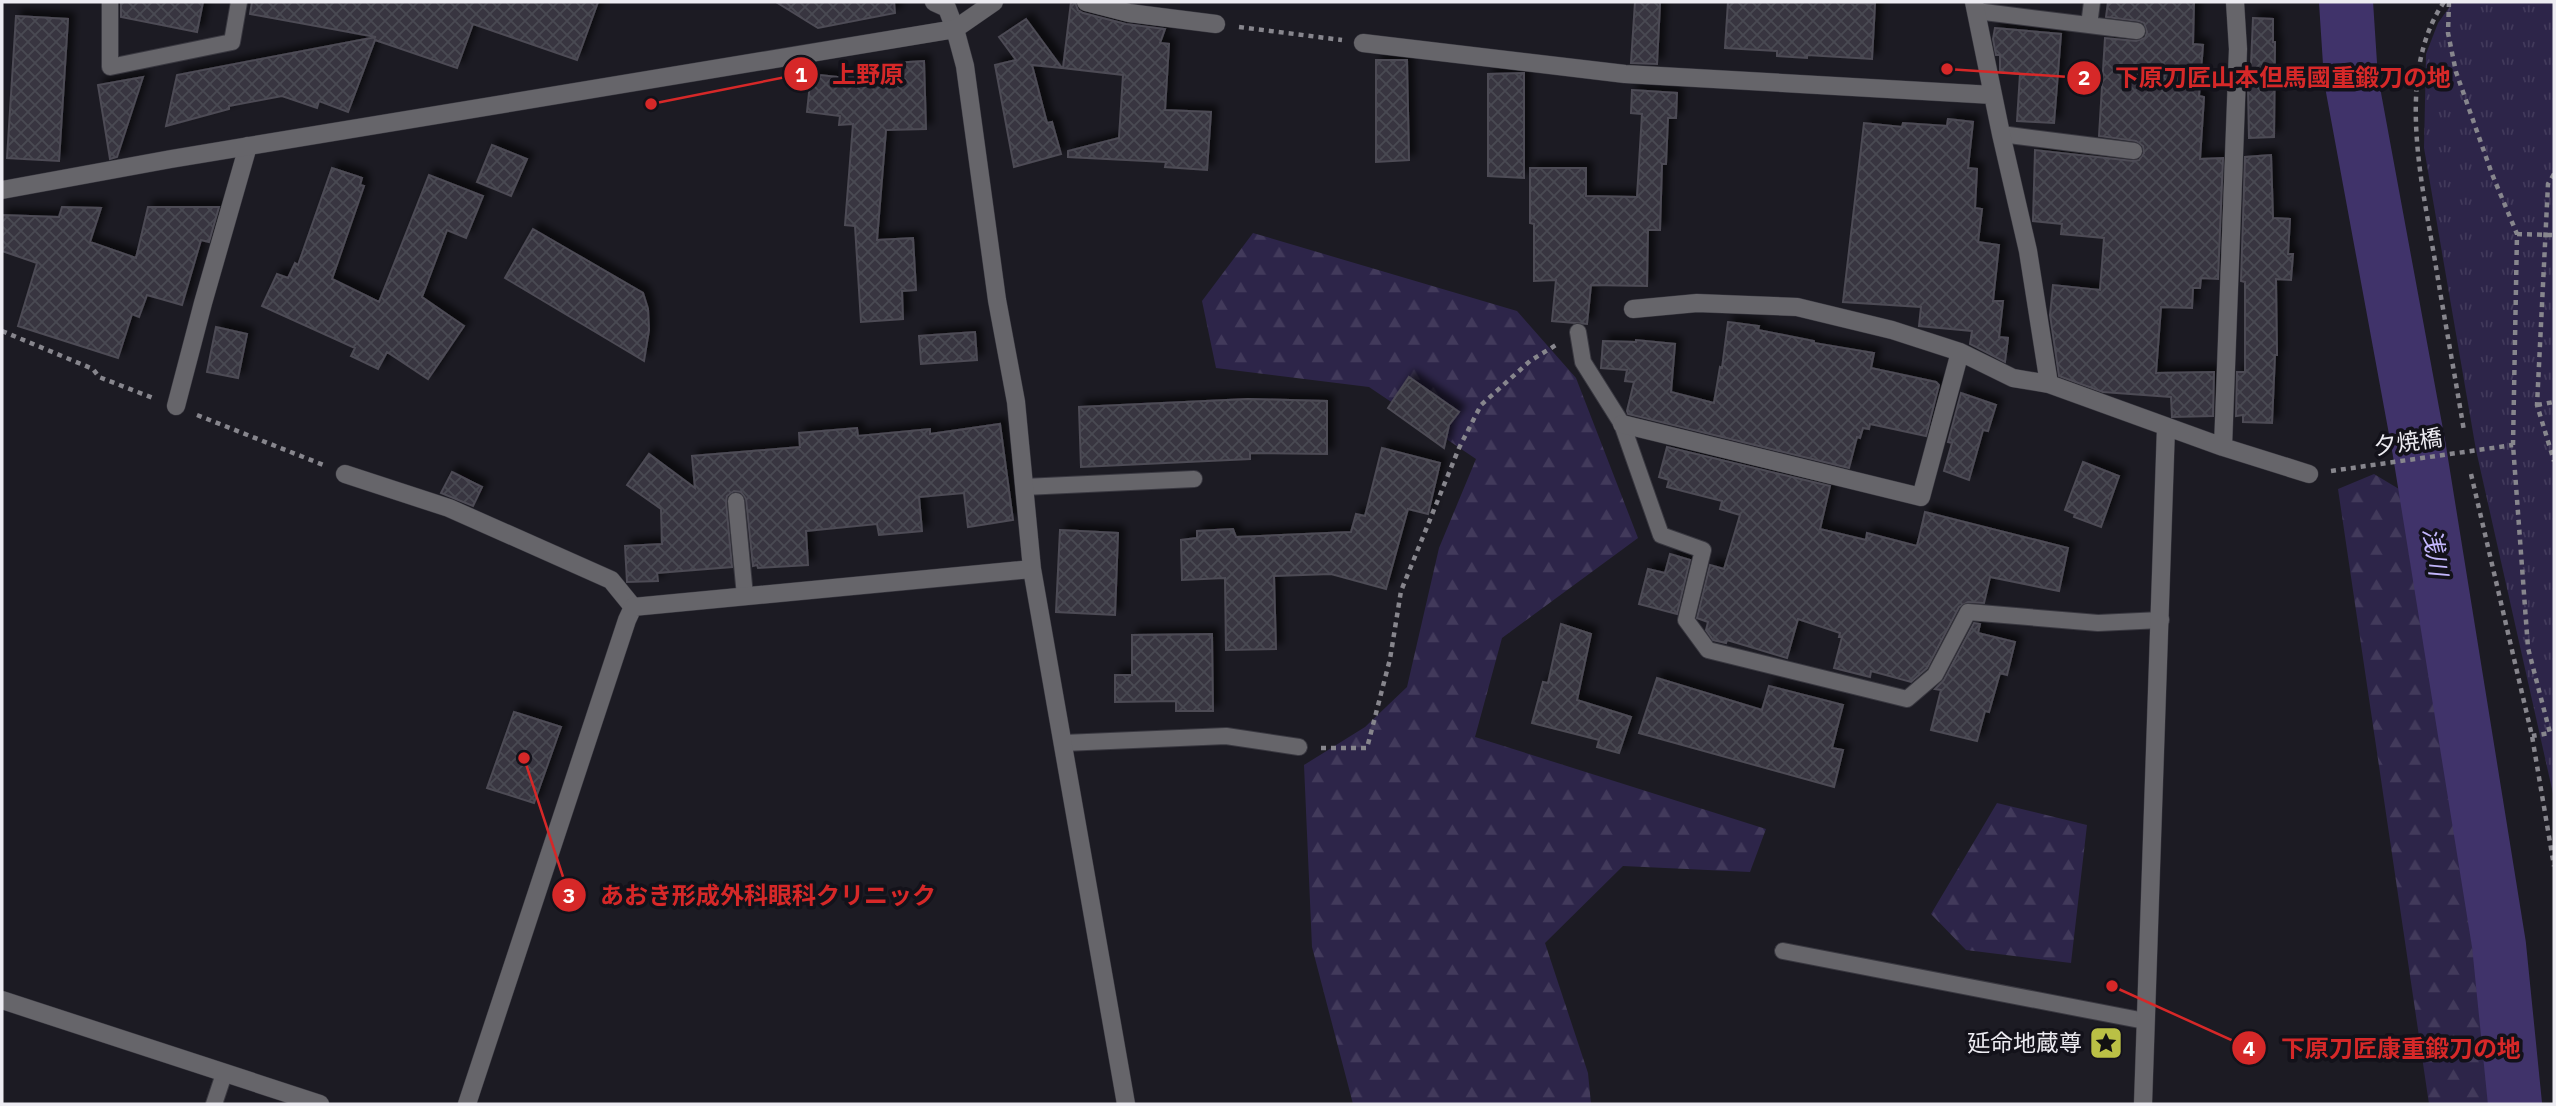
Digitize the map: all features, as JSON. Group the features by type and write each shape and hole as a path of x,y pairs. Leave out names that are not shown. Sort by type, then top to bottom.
{"street":[{"path":"934,2 947,8 965,65 997,300 1016,402 1032,569 1126,1104"},
{"path":"2,190 248,146 955,29 994,2"},
{"path":"1086,2 1129,13 1216,24"},
{"path":"2223,447 2237,63 2235,2"},
{"path":"1975,7 2028,251 2049,384"},
{"path":"1363,43 1625,74 1993,95"},
{"path":"176,406 202,303 248,146"},
{"path":"1633,309 1697,303 1797,307 1892,330 1960,352 2013,378 2049,384 2223,447 2309,474"},
{"path":"1622,424 1921,497 1960,352"},
{"path":"2143,1104 2166,427"},
{"path":"345,474 449,508 611,580 633,607"},
{"path":"633,607 1032,569"},
{"path":"467,1104 633,607"},
{"path":"2,1000 320,1104"}],"lane":[{"path":"110,2 110,67 232,42 239,2"},
{"path":"2089,25 2092,2"},
{"path":"1975,7 2137,31"},
{"path":"2001,134 2134,151"},
{"path":"1578,332 1583,362 1622,424 1661,535 1703,550 1685,620 1708,650 1907,699 1935,676 1968,612 2098,623 2161,620"},
{"path":"1024,487 1194,479"},
{"path":"736,501 746,596"},
{"path":"1064,743 1226,736 1299,747"},
{"path":"1783,951 2146,1021"},
{"path":"214,1104 224,1073"}],"path":[{"path":"2444,2 2436,13 2421,52 2416,146 2464,430"},
{"path":"2449,2 2448,33 2456,72 2491,174 2517,234 2512,445 2528,648 2550,733"},
{"path":"1216,24 1363,43"},
{"path":"2554,174 2548,184 2537,404 2554,461"},
{"path":"2517,234 2554,235"},
{"path":"2,331 93,369 100,377 345,474"},
{"path":"1299,747 1367,748 1390,659 1401,591 1459,448 1481,405 1530,361 1578,332"},
{"path":"2537,404 2554,402"},
{"name":"夕焼橋","path":"2309,474 2512,445"},
{"path":"2471,474 2532,736 2554,866"},
{"path":"2550,733 2554,725"},
{"path":"2532,736 2550,733"}],"green space":[{"path":"2453,2 2554,2 2554,798 2476,450 2424,148 2426,54 2438,23"},
{"path":"1253,233 1517,311 1576,378 1638,538 1502,638 1475,737 1766,829 1750,872 1623,866 1545,943 1588,1073 1591,1104 1353,1104 1312,947 1304,765 1365,727 1407,687 1439,548 1476,459 1369,387 1216,368 1202,301"},
{"path":"2374,474 2404,492 2463,875 2493,1104 2429,1104 2338,489"},
{"path":"1997,803 2087,825 2071,963 1966,950 1931,914"}],"building":[{"path":"121,2 203,2 197,32 121,17"},
{"path":"252,2 598,2 577,60 473,24 457,68 375,40 348,112 319,101 317,108 282,96 229,106 229,109 166,126 177,75 376,37 250,14"},
{"path":"776,2 894,2 895,13 818,28"},
{"path":"1071,2 1075,2 1078,10 1083,13 1126,24 1165,29 1160,43 1169,44 1165,110 1211,112 1207,170 1165,167 1166,162 1068,157 1068,151 1119,138 1123,75 1063,68"},
{"path":"1635,2 1660,4 1657,64 1631,63"},
{"path":"1728,2 1875,4 1872,59 1777,56 1777,51 1725,48"},
{"path":"2108,2 2194,2 2193,44 2203,45 2199,96 2204,97 2200,159 2223,158 2218,279 2201,278 2200,288 2193,288 2192,308 2161,307 2156,373 2214,372 2213,416 2172,417 2171,397 2103,392 2059,376 2050,315 2053,285 2100,290 2104,238 2061,234 2062,224 2033,221 2035,150 2133,161 2139,160 2144,153 2143,146 2136,141 2099,136 2105,38 2136,41 2145,38 2147,32 2144,23 2139,21 2106,17"},
{"path":"16,16 68,19 59,161 7,158"},
{"path":"2253,18 2273,19 2274,137 2249,138 2248,89"},
{"path":"1026,19 1062,68 1032,65 1047,123 1052,122 1061,154 1014,167 995,65 1016,60 999,37"},
{"path":"1995,28 2061,34 2054,123 2017,121 2020,74 2000,72 2000,55 1996,55 1993,39"},
{"path":"1376,60 1407,60 1409,160 1376,162"},
{"path":"924,61 926,129 886,130 877,240 913,238 916,290 902,291 903,319 861,322 855,226 845,225 853,124 839,125 840,116 807,112 811,74 847,78 849,69 893,68 893,63"},
{"path":"1524,73 1524,178 1488,176 1488,74"},
{"path":"143,77 117,157 110,159 98,85"},
{"path":"1632,90 1677,93 1676,118 1668,118 1666,164 1662,164 1660,230 1648,230 1647,286 1591,285 1587,324 1552,321 1556,280 1534,281 1530,168 1586,168 1586,196 1637,197 1642,114 1631,113"},
{"path":"1948,119 1973,122 1968,168 1977,169 1975,208 1982,209 1978,242 1999,245 1993,301 2003,301 1999,337 2008,338 2005,362 1970,344 1972,331 1919,326 1921,307 1843,302 1864,123 1902,127 1903,123 1947,126"},
{"path":"492,145 527,159 511,196 477,182"},
{"path":"2271,155 2273,218 2290,219 2288,254 2293,254 2291,280 2276,279 2277,355 2272,423 2243,422 2243,415 2236,416 2237,372 2245,372 2245,282 2241,281 2245,157"},
{"path":"332,168 362,178 360,185 364,186 332,279 379,302 429,175 483,196 466,238 447,230 422,297 464,326 428,379 387,352 378,369 351,356 355,348 262,306 277,274 288,278 295,263 298,265"},
{"path":"62,207 101,208 90,242 136,258 148,207 219,207 209,242 201,240 182,305 147,295 139,317 132,314 118,358 18,326 37,263 2,251 2,215 59,217"},
{"path":"533,229 643,293 648,309 649,330 644,361 505,278"},
{"path":"1728,322 1759,326 1758,330 1814,343 1874,353 1871,368 1936,382 1939,385 1926,436 1870,424 1869,429 1863,428 1860,438 1857,437 1849,468 1628,414 1634,382 1625,381 1627,370 1601,368 1603,341 1636,340 1675,344 1671,392 1714,403"},
{"path":"216,327 247,334 238,378 207,372"},
{"path":"975,332 977,360 921,364 919,336"},
{"path":"1409,377 1459,412 1449,425 1444,448 1388,408"},
{"path":"1961,393 1996,405 1988,431 1983,430 1969,480 1944,471 1952,443 1948,442"},
{"path":"1248,399 1327,401 1327,454 1250,453 1250,459 1081,467 1079,407"},
{"path":"1000,424 1013,520 968,527 964,493 919,497 922,531 879,535 877,524 806,531 808,565 758,568 757,565 753,566 746,499 741,492 734,491 727,496 726,501 732,567 657,573 658,581 627,582 625,546 662,544 661,509 627,485 649,454 695,488 692,456 800,447 799,433 857,428 858,436 930,429 930,434"},
{"path":"1667,447 1830,486 1820,529 1866,540 1867,533 1917,546 1925,512 2068,548 2059,591 1990,577 1984,603 1968,602 1959,607 1927,668 1911,682 1871,671 1870,677 1834,668 1842,637 1839,637 1840,633 1798,619 1787,658 1727,640 1726,643 1713,640 1706,630 1708,622 1697,618 1710,565 1724,569 1740,515 1720,509 1722,501 1667,487 1669,480 1659,477"},
{"path":"1382,448 1440,463 1428,514 1408,509 1386,589 1331,574 1274,576 1276,649 1226,650 1225,578 1182,580 1181,540 1197,538 1197,531 1233,529 1236,537 1351,532 1356,514 1365,516"},
{"path":"2083,462 2119,476 2101,527 2074,517 2075,514 2065,510"},
{"path":"452,472 482,487 473,506 441,493"},
{"path":"1060,530 1118,533 1115,615 1056,612"},
{"path":"1670,554 1690,560 1677,614 1639,604 1648,569 1665,573"},
{"path":"1974,623 1980,624 1978,633 2015,642 2007,675 2000,673 1977,741 1931,730 1941,690 1935,689 1944,680"},
{"path":"1561,624 1591,634 1577,700 1631,717 1619,753 1597,747 1599,740 1532,723 1543,682 1548,683"},
{"path":"1212,634 1213,711 1176,711 1176,701 1115,702 1115,675 1132,675 1132,635"},
{"path":"1657,678 1762,710 1769,686 1843,705 1832,748 1843,750 1834,787 1639,733"},
{"path":"514,712 561,727 534,803 487,788"}],"waterway":[{"name":"浅川","path":"2346,2 2351,79 2419,448 2499,945 2515,1104"}],"place":[{"name":"下原刀匠山本但馬國重鍛刀の地","path":"1947,69"},
{"name":"上野原","path":"651,104"},
{"name":"あおき形成外科眼科クリニック","path":"524,758"},
{"name":"下原刀匠康重鍛刀の地","path":"2112,986"},
{"name":"延命地蔵尊","path":"2106,1043"}]}
